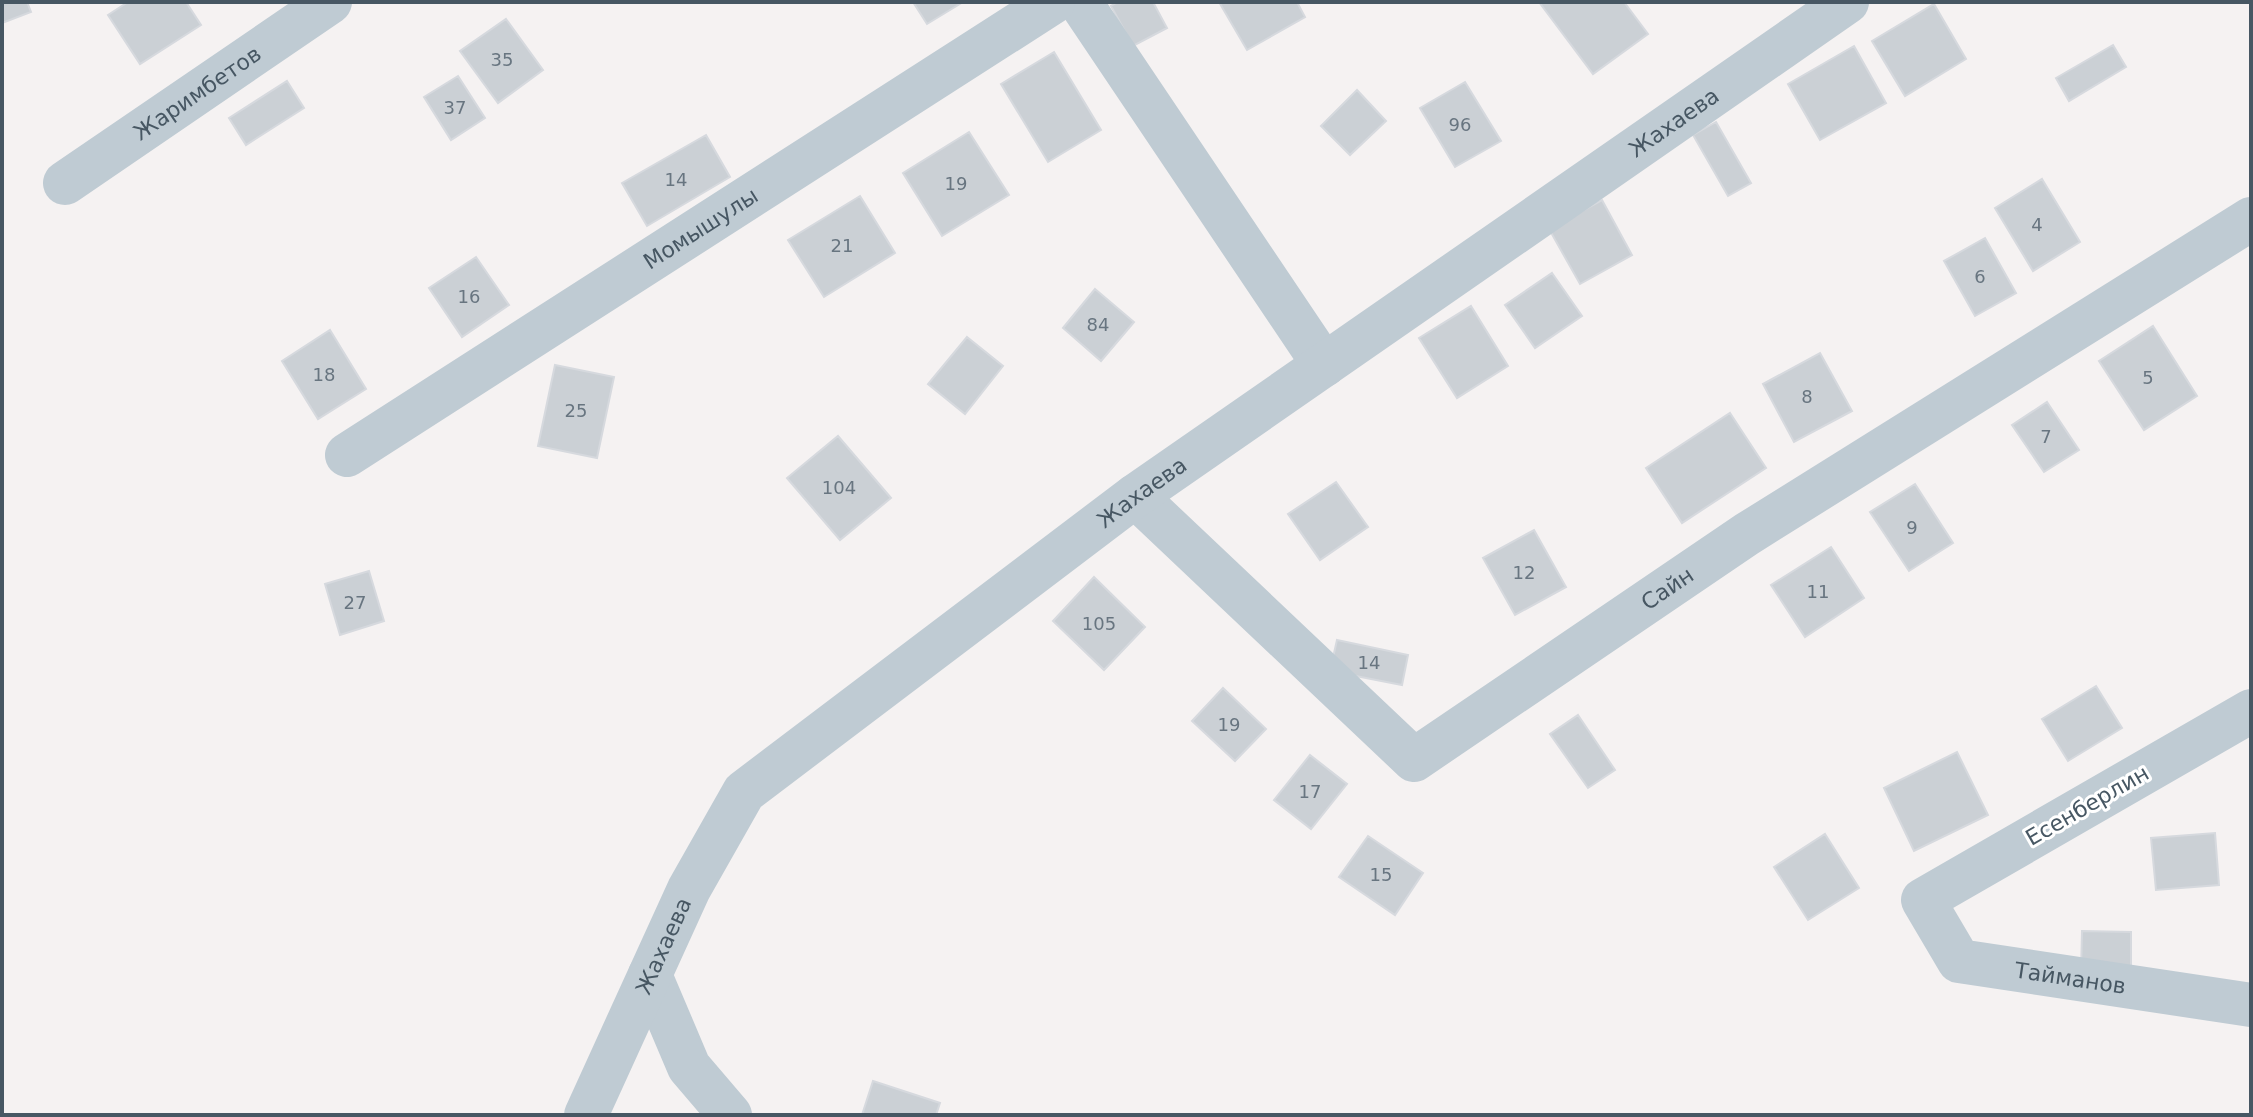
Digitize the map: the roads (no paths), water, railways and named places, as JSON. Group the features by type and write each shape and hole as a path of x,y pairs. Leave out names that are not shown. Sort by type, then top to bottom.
{"street":[{"name":"Жаримбетов","path":"65,183 330,2"},
{"name":"Момышулы","path":"347,455 1053,2"},
{"path":"1080,2 1324,365"},
{"name":"Жахаева","path":"586,1115 689,889 744,792 1135,496 1847,2"},
{"name":"Сайн","path":"1135,496 1414,760 1747,534 2251,219"},
{"name":"Есенберлин","path":"1923,900 2251,711"},
{"name":"Тайманов","path":"1923,900 1959,961 2251,1005"},
{"path":"650,975 689,1067 730,1115"}]}
